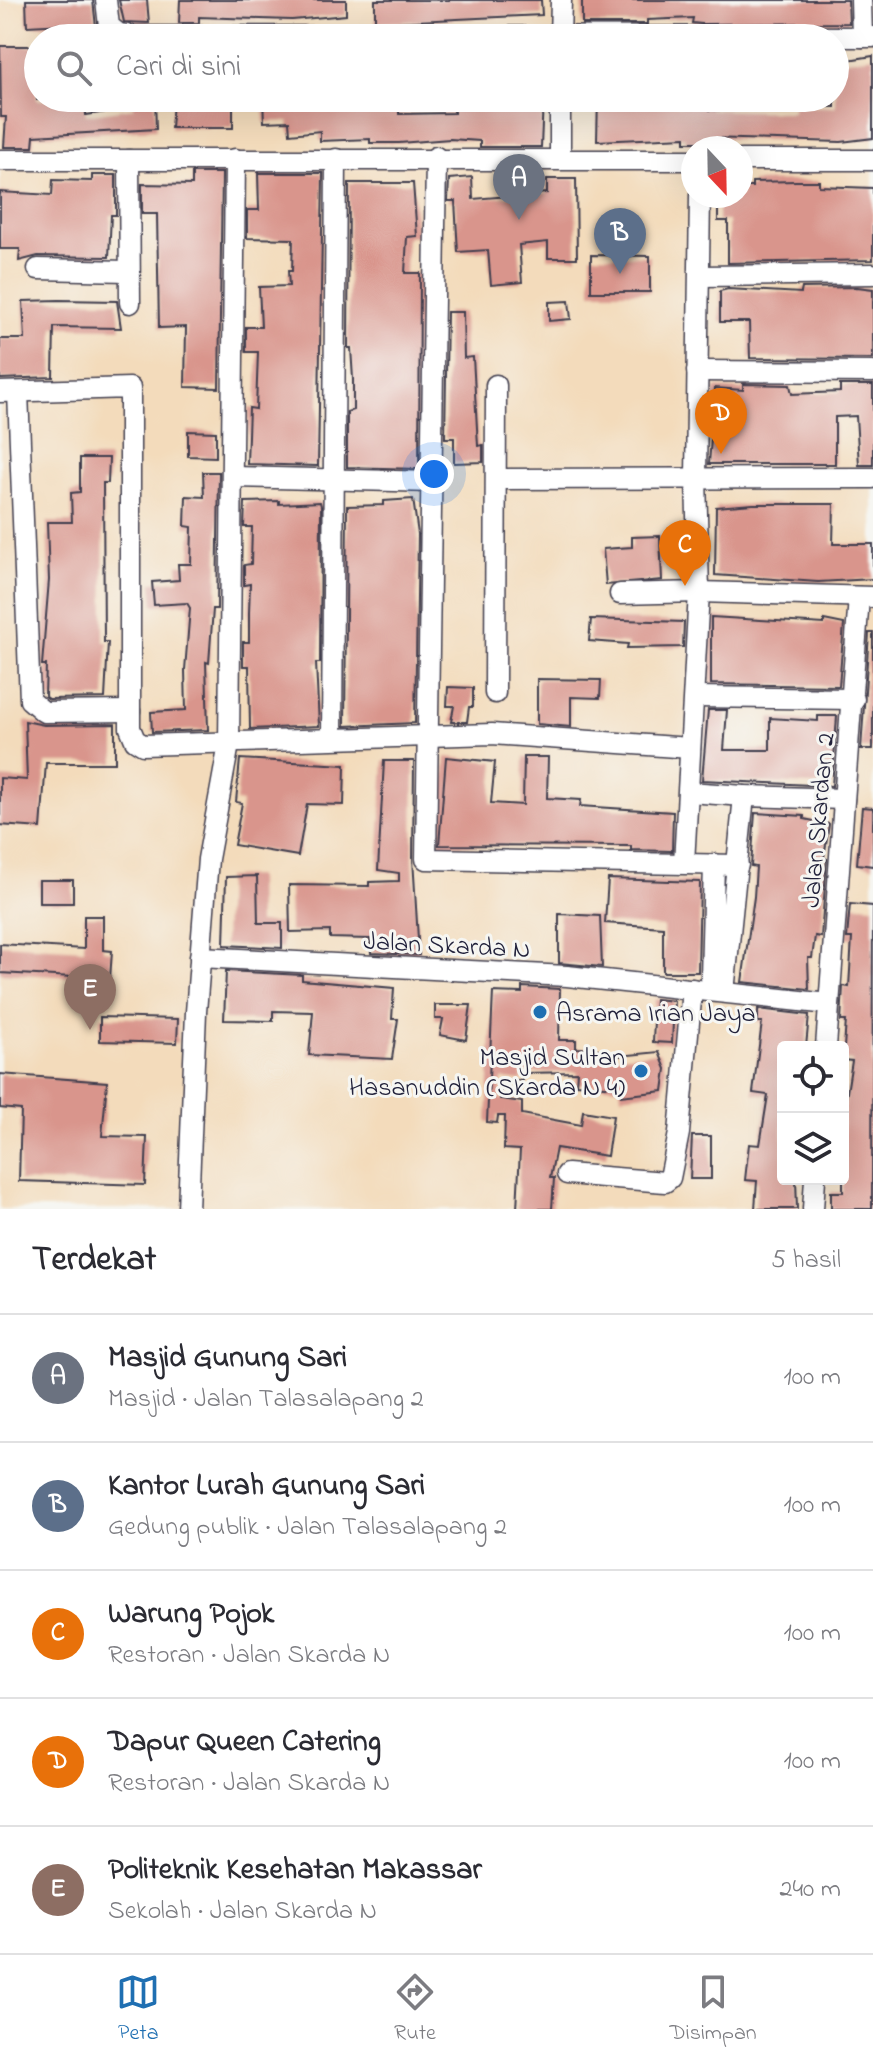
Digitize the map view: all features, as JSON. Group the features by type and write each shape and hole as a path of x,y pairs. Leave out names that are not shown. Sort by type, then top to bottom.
{"street":[{"path":"106,0 109,24"},
{"path":"560,24 561,0"},
{"path":"861,0 867,37"},
{"path":"560,112 560,159"},
{"path":"436,157 432,302 434,482 426,859 738,865"},
{"path":"0,160 436,157 681,160"},
{"path":"188,1209 208,859 229,744 235,159"},
{"path":"332,738 336,159"},
{"path":"129,160 127,271 130,303"},
{"path":"753,160 873,160"},
{"path":"684,863 699,592 696,477 700,208"},
{"path":"38,269 127,271"},
{"path":"700,276 873,274"},
{"path":"697,371 873,372"},
{"path":"495,693 496,385"},
{"path":"130,711 44,712 30,700 9,392 130,388 130,711 132,734 143,745 492,734 690,748"},
{"path":"234,477 434,482"},
{"path":"498,479 873,478"},
{"path":"620,594 699,592 866,597"},
{"name":"Jalan Skardan 2","path":"826,1041 844,799 866,597"},
{"path":"694,697 854,699"},
{"path":"689,792 844,799"},
{"path":"714,864 723,922 738,865 744,796"},
{"name":"Jalan Skarda N","path":"200,957 567,976 829,1004"},
{"path":"567,1174 665,1182 670,1178 679,1133 692,989"},
{"path":"813,1209 815,1185"}],"building":[{"path":"26,0 93,0 96,24 27,24"},
{"path":"119,0 147,0 149,23 124,22"},
{"path":"180,0 346,0 346,15 292,20 199,17 199,23 179,23"},
{"path":"375,0 541,0 542,15 375,23"},
{"path":"582,0 848,0 849,23 702,24 692,23 693,18 647,20 647,24 582,24"},
{"path":"0,46 24,46 24,112 86,112 86,115 155,112 156,129 34,136 33,147 4,147 6,117 1,117"},
{"path":"873,56 873,138 841,142 753,139 753,136 681,136 597,141 598,112 849,112 849,60"},
{"path":"172,112 233,112 233,128 171,128"},
{"path":"264,112 542,112 541,147 480,147 480,141 450,139 399,143 370,143 370,139 320,141 320,131 290,134 289,121 264,122"},
{"path":"192,173 222,173 219,388 185,387 186,327 159,328 157,214 142,214 142,184 192,185"},
{"path":"258,173 323,173 318,466 247,464 249,408 256,409 258,352 246,352 246,327 261,327 259,287 289,286 288,271 292,271 293,239 247,238 247,210 259,210"},
{"path":"92,175 116,175 116,215 111,215 109,257 38,256 19,261 20,249 0,249 0,192 52,195 53,180 92,181"},
{"path":"472,177 473,199 547,193 547,179 576,179 577,258 548,258 548,242 519,245 522,282 491,285 488,250 458,252 455,201 448,201 449,179"},
{"path":"819,181 819,186 873,188 873,260 728,263 728,221 718,221 718,208 753,208 753,182"},
{"path":"349,183 413,183 417,236 407,237 405,273 420,273 419,469 347,467 347,412 353,410 351,348 348,348"},
{"path":"591,255 650,256 650,292 591,292"},
{"path":"802,288 873,289 873,359 750,358 749,322 720,322 720,291 801,293"},
{"path":"23,301 117,301 121,328 54,327 53,377 0,379 0,339 25,339"},
{"path":"569,301 571,319 549,321 549,302"},
{"path":"447,312 463,312 464,358 473,357 478,446 483,445 483,462 454,463 454,438 445,438"},
{"path":"743,384 790,385 792,394 840,392 840,385 873,385 873,465 859,465 856,416 835,417 835,464 709,464 715,388 743,390"},
{"path":"188,431 216,432 216,457 188,456"},
{"path":"80,458 109,458 108,483 103,483 104,642 108,642 105,698 49,699 45,696 46,665 42,665 49,580 47,522 72,522 71,493 80,492"},
{"path":"203,472 219,472 217,609 213,609 209,663 206,662 208,730 152,732 151,712 186,710 185,670 190,608 187,603 154,605 152,582 179,580 178,564 191,564 192,527 185,526 186,496 204,497"},
{"path":"413,499 418,534 415,723 345,726 347,506 384,505 384,501"},
{"path":"279,501 279,504 320,502 321,506 320,663 316,663 319,726 250,729 249,666 243,666 243,642 249,642 250,584 244,585 244,565 251,564 252,527 244,527 245,502"},
{"path":"834,504 833,544 873,544 873,579 818,582 715,575 716,507"},
{"path":"660,536 662,580 606,585 603,549 632,547 632,537"},
{"path":"711,617 824,624 824,620 844,624 839,686 711,684"},
{"path":"591,619 684,622 683,647 627,648 628,644 589,641"},
{"path":"869,633 873,633 873,749 861,749"},
{"path":"537,679 601,680 600,698 571,697 571,727 537,724"},
{"path":"448,687 473,688 473,707 469,707 467,722 451,722 454,706 447,706"},
{"path":"708,710 727,710 724,750 770,750 770,718 818,721 818,716 837,716 832,786 702,780"},
{"path":"25,721 44,725 115,724 115,763 46,763 41,828 0,825 0,778 27,780"},
{"path":"446,757 495,762 491,803 523,805 524,757 548,757 547,798 581,800 580,806 673,812 672,851 631,850 631,846 439,845"},
{"path":"240,759 345,765 344,805 307,804 298,856 234,845 242,803 236,802"},
{"path":"384,761 414,761 413,859 419,955 371,953 370,939 330,938 330,931 290,932 289,885 369,886 369,882 399,881 399,873 378,870"},
{"path":"862,807 873,808 873,866 857,864"},
{"path":"755,813 804,816 804,819 829,824 824,858 827,859 821,937 815,936 812,958 808,958 809,989 742,982 754,897 756,867 751,866"},
{"path":"257,876 258,923 282,923 282,948 224,945 226,877"},
{"path":"608,879 700,882 698,972 663,972 663,927 605,923"},
{"path":"39,880 73,880 73,903 39,903"},
{"path":"850,904 873,906 872,1209 831,1209 831,1192 843,1192 843,1185 849,1185 849,1080 852,1061 849,1061 849,1041 844,1041 846,1021 841,1021 843,986 849,987 852,938 847,938"},
{"path":"559,914 600,916 602,967 559,963"},
{"path":"84,916 103,916 103,950 112,951 110,979 0,973 0,944 84,949"},
{"path":"226,971 302,975 302,980 394,988 392,1019 398,1019 392,1059 309,1055 313,1012 273,1011 273,1021 224,1020"},
{"path":"522,987 560,989 559,1040 576,1040 576,1048 599,1049 599,1058 659,1052 666,1069 663,1091 621,1096 620,1087 576,1084 577,1072 522,1073 522,1081 502,1079 500,1099 522,1102 522,1114 581,1125 583,1111 613,1116 607,1156 556,1148 550,1178 554,1178 552,1209 517,1209 520,1150 504,1149 505,1116 498,1116 497,1123 487,1122 493,992 522,993"},
{"path":"655,999 674,1001 672,1043 653,1042"},
{"path":"435,1005 471,1005 466,1040 440,1035 443,1019 435,1019"},
{"path":"758,1009 809,1015 807,1041 777,1041 777,1185 796,1185 797,1209 755,1209 757,1181 745,1180 749,1144 760,1145 768,1095 753,1093 762,1022 758,1022"},
{"path":"100,1017 178,1019 177,1043 100,1041"},
{"path":"0,1074 107,1082 102,1136 147,1137 145,1185 19,1181 21,1110 0,1108"},
{"path":"692,1136 711,1136 711,1179 690,1179"}],"place":[{"name":"Masjid Gunung Sari","path":"519,220"},
{"name":"Kantor Lurah Gunung Sari","path":"620,274"},
{"name":"Dapur Queen Catering","path":"721,454"},
{"name":"Warung Pojok","path":"685,586"},
{"name":"Asrama Irian Jaya","path":"540,1012"},
{"name":"Politeknik Kesehatan Makassar","path":"90,1030"},
{"name":"Masjid Sultan Hasanuddin (Skarda N 4)","path":"641,1071"}]}
